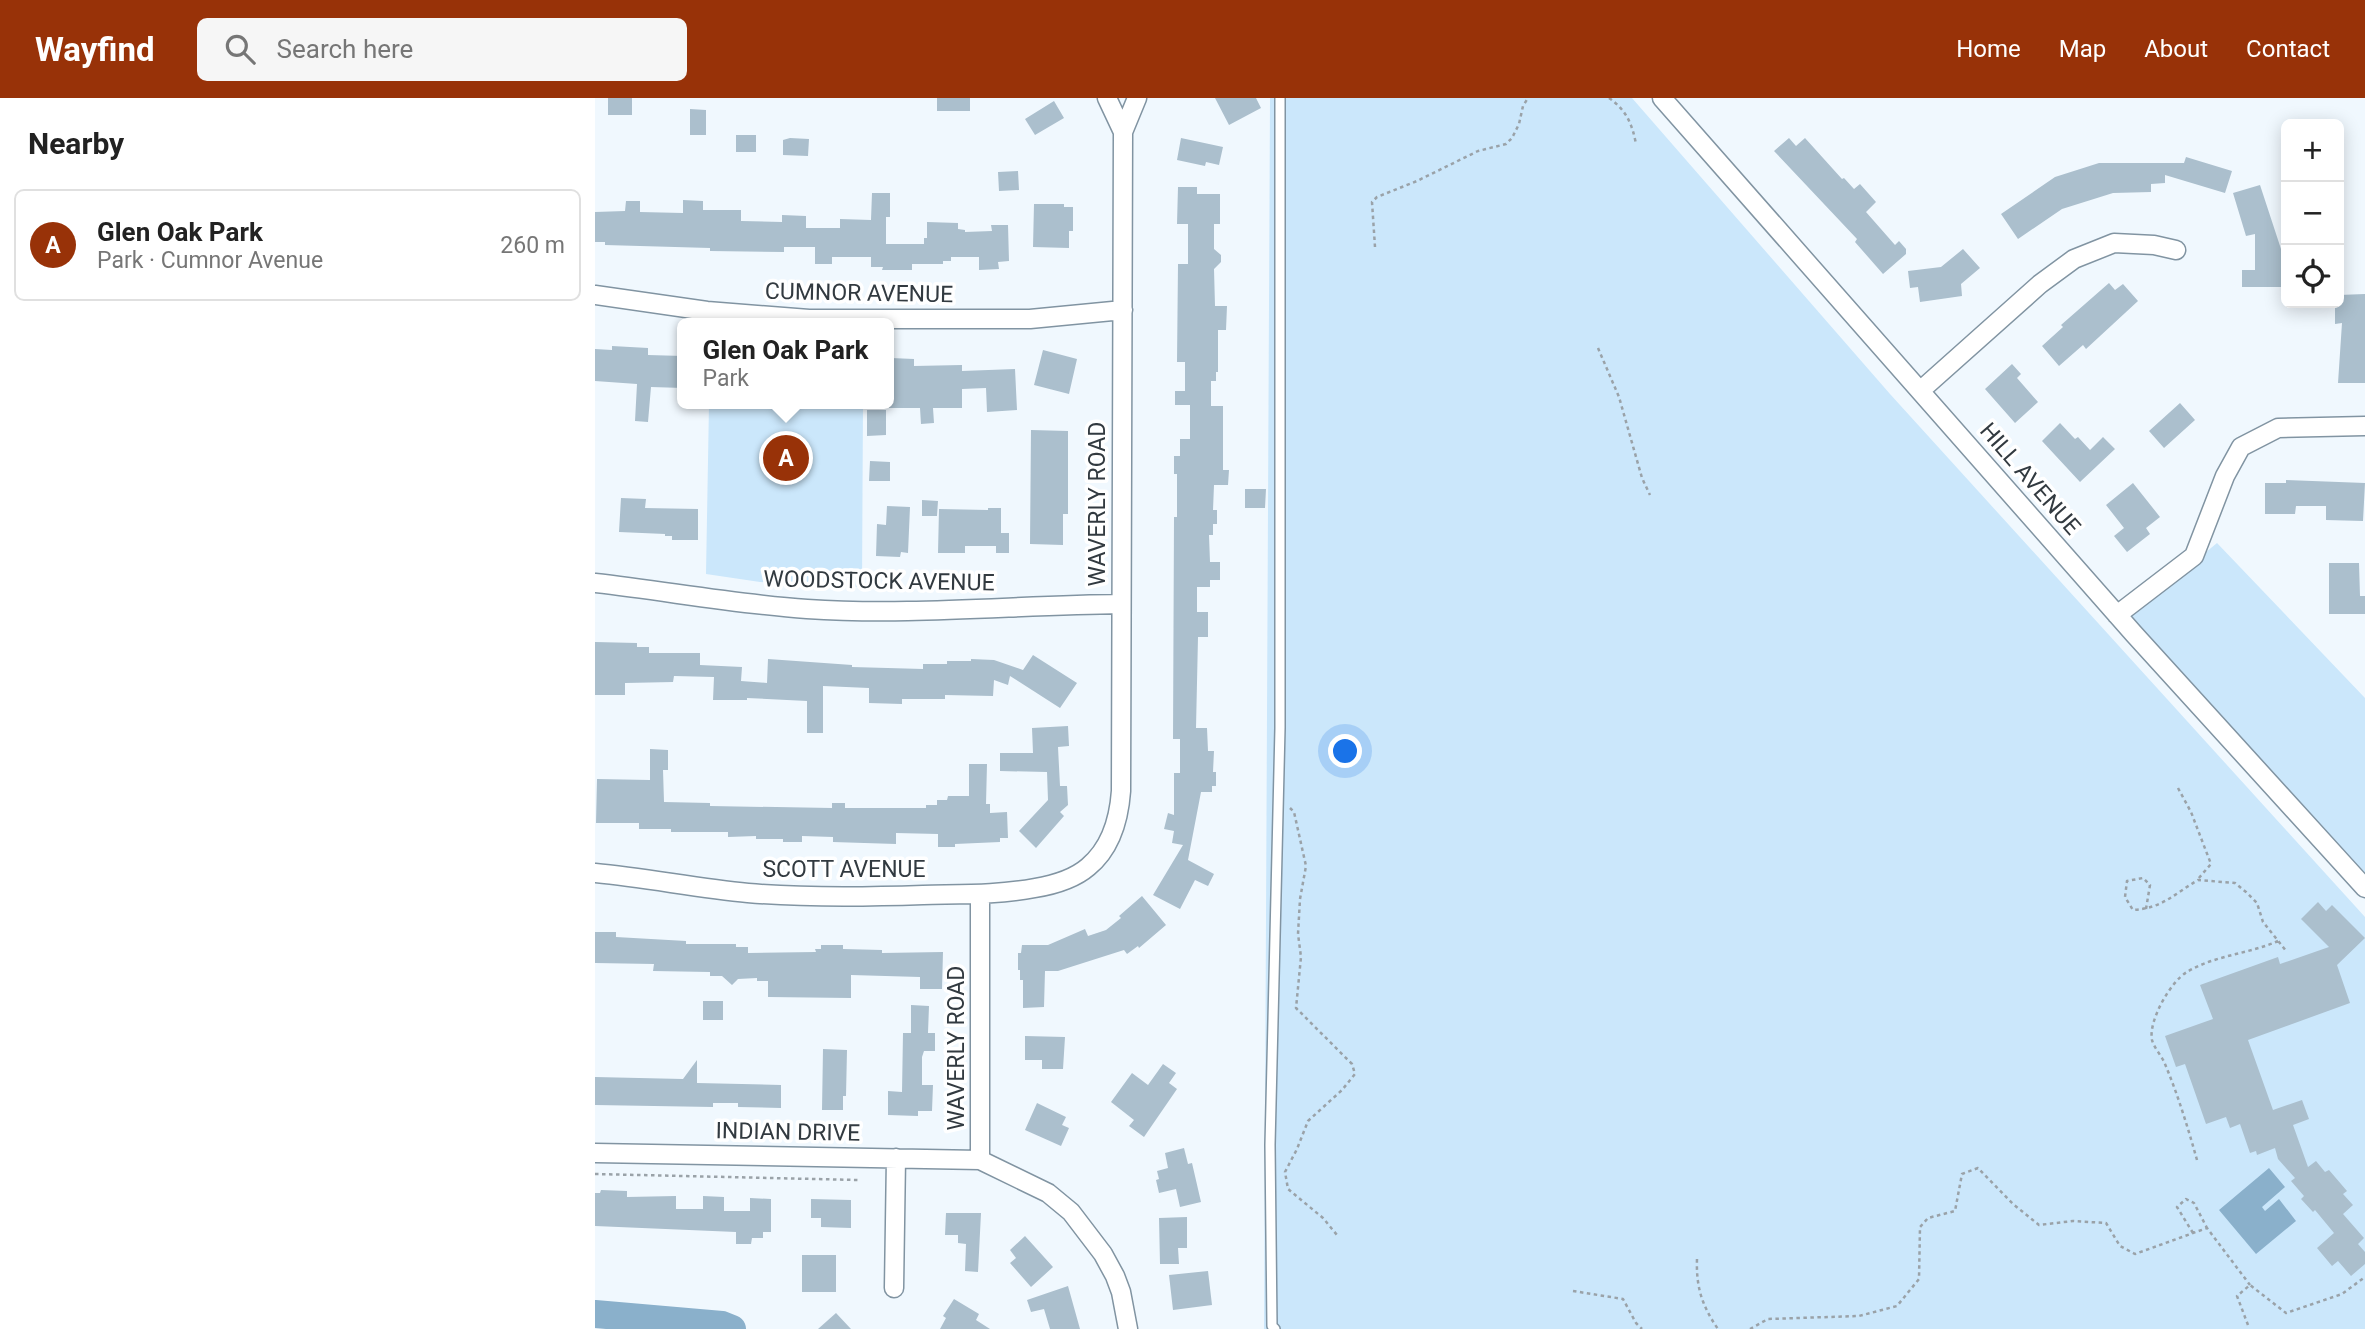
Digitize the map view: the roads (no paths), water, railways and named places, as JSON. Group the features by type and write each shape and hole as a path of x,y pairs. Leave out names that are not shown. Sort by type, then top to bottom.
{"street":[{"name":"WAVERLY ROAD","path":"1107,98 1123,132"},
{"name":"WAVERLY ROAD","path":"1089,866 1110,837 1120,806 1123,132 1137,98"},
{"name":"HILL AVENUE","path":"1662,98 2117,615 2365,888"},
{"path":"1920,391 2040,284 2074,259 2114,243 2154,245 2176,250"},
{"name":"CUMNOR AVENUE","path":"595,295 707,311 796,318"},
{"name":"CUMNOR AVENUE","path":"894,319 1030,319 1123,310"},
{"path":"2117,615 2194,556 2225,476 2241,447 2278,428 2365,426"},
{"name":"WOODSTOCK AVENUE","path":"595,583 702,599 808,609 917,611 1121,604"},
{"name":"SCOTT AVENUE","path":"595,873 750,893 858,897 980,894 1032,889 1072,877 1089,866"},
{"name":"WAVERLY ROAD","path":"980,894 980,1160"},
{"name":"INDIAN DRIVE","path":"595,1153 980,1160"},
{"path":"894,1288 896,1158"},
{"path":"980,1160 1048,1194 1070,1212 1096,1244 1115,1276 1128,1329"}],"lane":[{"path":"1273,1328 1270,1145 1280,728 1280,98"}],"waterway":[{"path":"595,1314 722,1325 732,1329"}],"place":[{"name":"Glen Oak Park","path":"786,458"}]}
